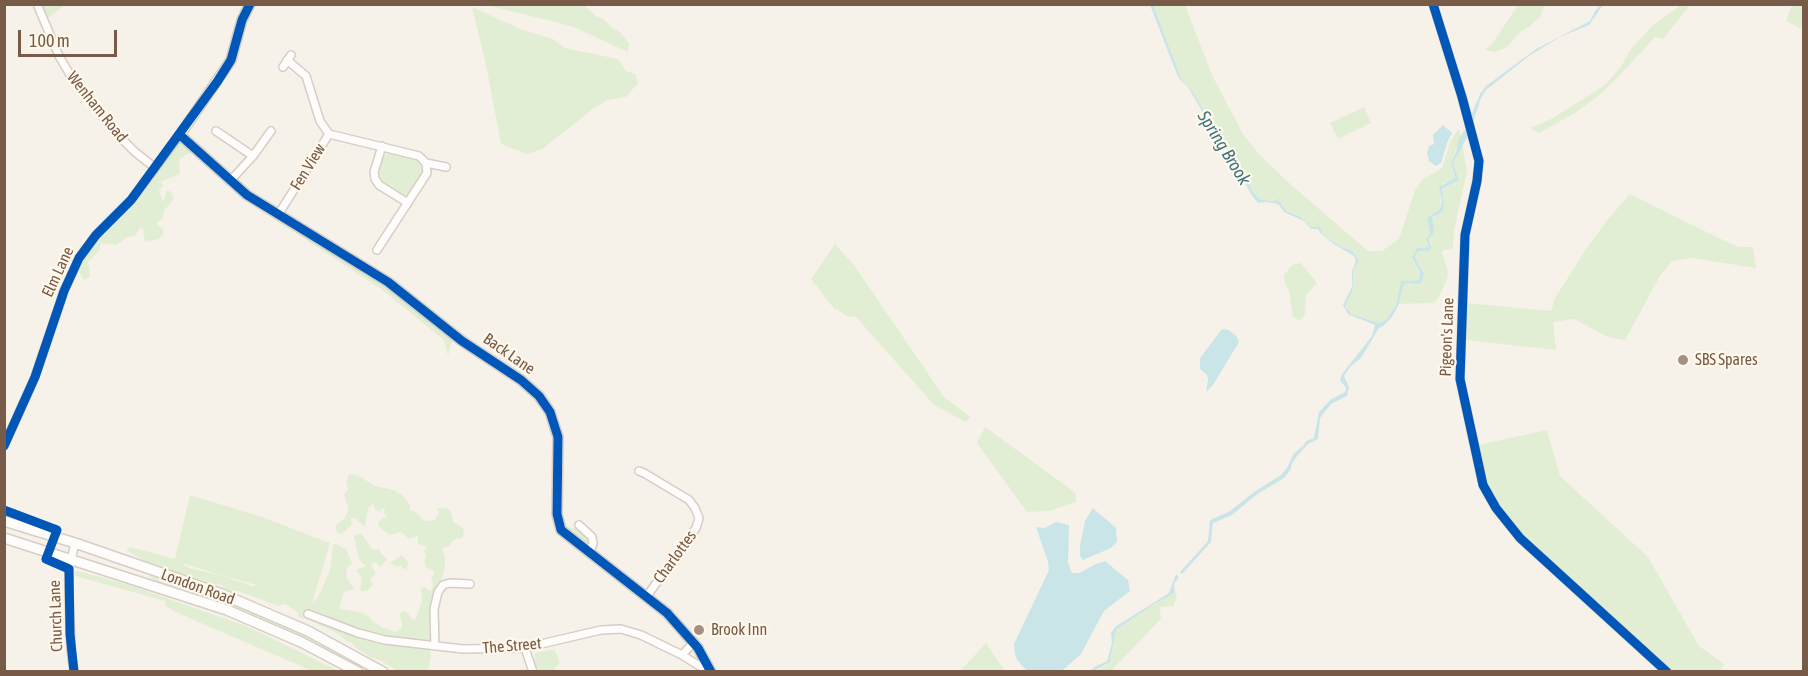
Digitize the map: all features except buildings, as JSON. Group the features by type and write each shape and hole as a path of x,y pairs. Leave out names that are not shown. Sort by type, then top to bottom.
{"street":[{"name":"Wenham Road","path":"37,4 59,57 80,90 113,130 135,152 154,166"},
{"path":"180,135 231,60 242,20 250,4"},
{"name":"Pigeon's Lane","path":"1433,4 1479,161 1478,182 1465,235 1460,379 1483,485 1496,508 1520,538 1667,672"},
{"path":"287,60 306,76 320,121 329,134"},
{"path":"216,130 253,156"},
{"path":"230,181 253,156 271,131"},
{"name":"Fen View","path":"278,215 329,134 419,156 426,163 446,167"},
{"name":"Elm Lane","path":"4,446 35,377 64,291 80,258 96,235 131,200 154,166 180,135"},
{"name":"Back Lane","path":"180,135 230,181 278,215 388,282 462,340 521,380 539,396 552,417 558,437 557,514 560,528 564,534 672,617 706,659 710,672"},
{"path":"382,146 374,172 375,180 379,185 408,203"},
{"path":"378,250 427,173 426,163"},
{"name":"Charlottes","path":"644,470 689,500 699,518 696,528 647,596"},
{"name":"London Road","path":"4,521 222,594 308,631 383,672"},
{"path":"579,525 592,537 590,552"},
{"name":"London Road","path":"4,538 227,610 301,642 358,672"},
{"name":"Church Lane","path":"74,672 69,594 71,559 75,543"},
{"path":"435,646 434,609 438,591 443,585 450,583 470,584"},
{"name":"The Street","path":"308,614 358,633 385,640 482,650 525,648 601,630 621,629 641,635 710,672"},
{"path":"682,656 694,642"},
{"path":"525,648 533,672"}],"green space":[{"path":"37,5 65,5 44,21"},
{"path":"486,5 584,5 597,17 603,18 611,27 620,32 629,43 628,52 571,26"},
{"path":"1153,5 1185,5 1212,75 1243,134 1259,154 1288,182 1368,251 1382,251 1399,239 1415,190 1422,180 1442,168 1451,140 1459,129 1461,137 1451,162 1455,179 1442,184 1440,209 1427,218 1430,234 1427,238 1429,247 1420,248 1412,260 1420,272 1419,280 1401,281 1396,305 1387,319 1379,323 1351,314 1348,310 1346,303 1352,292 1354,269 1359,261 1352,250 1344,248 1323,235 1320,227 1311,227 1301,217 1286,211 1274,199 1269,201 1259,199 1254,193 1236,163 1218,140 1215,129 1193,92 1181,78"},
{"path":"1518,5 1545,5 1540,17 1520,32 1507,47 1495,52 1484,50 1492,44"},
{"path":"1681,5 1690,5 1663,39 1655,37 1598,96 1575,113 1539,133 1530,128 1551,119 1605,85 1622,65 1630,50 1653,25"},
{"path":"1792,5 1803,5 1803,30 1786,21"},
{"path":"472,7 523,30 553,39 565,48 618,59 626,71 635,74 638,83 626,97 608,100 593,109 542,149 527,154 501,144"},
{"path":"1364,107 1371,123 1338,139 1330,123"},
{"path":"180,135 202,155 190,153 179,159 180,173 161,182 163,186 159,190 162,200 165,199 166,191 170,191 174,198 164,211 163,218 156,224 163,229 163,234 159,239 145,242 143,228 140,228 135,236 128,237 116,245 101,243 99,251 88,262 90,277 84,280 76,266 79,258 131,200"},
{"path":"1462,144 1467,171 1454,231 1453,249 1442,252 1448,271 1447,279 1434,303 1399,304 1404,284 1418,284 1424,272 1415,258 1416,254 1419,251 1429,251 1432,244 1429,239 1433,232 1431,218 1440,214 1444,202 1442,189 1459,180 1453,163"},
{"path":"388,153 421,162 422,173 410,194 402,196 379,180 378,172 383,156"},
{"path":"1630,194 1725,241 1739,247 1753,247 1756,268 1692,258 1672,261 1660,276 1625,340 1608,337 1574,319 1553,322 1556,350 1466,340 1467,303 1551,311 1555,298 1586,249"},
{"path":"245,200 383,284 452,341 448,356 444,340 381,289"},
{"path":"835,244 854,265 944,397 970,416 966,422 934,405 856,317 846,316 837,309 835,310 811,279"},
{"path":"1301,263 1317,283 1306,295 1305,314 1300,321 1293,317 1284,275 1292,265"},
{"path":"985,427 1076,493 1076,502 1049,511 1027,512 977,443"},
{"path":"1547,430 1560,476 1648,557 1699,646 1724,664 1720,671 1667,671 1520,538 1489,499 1474,446"},
{"path":"349,474 357,475 375,486 394,490 403,496 410,505 409,509 417,513 424,521 435,520 439,512 437,508 446,508 451,512 453,522 463,528 462,538 453,540 449,546 442,549 445,555 445,567 432,641 429,645 431,656 426,672 397,671 382,661 370,657 335,632 300,618 296,611 285,604 278,606 238,591 228,591 221,585 172,572 146,562 126,550 130,547 175,559 190,495 262,517 330,543 312,604 318,597 330,570 333,545 336,544 346,549 352,563 346,569 347,578 354,589 344,592 340,609 359,612 382,627 396,632 402,628 399,616 402,611 406,611 413,620 416,619 422,600 421,588 431,590 433,584 431,579 434,573 426,567 424,562 426,557 424,551 427,548 418,543 418,536 409,539 401,532 389,535 385,532 378,525 379,521 387,516 384,514 385,507 379,512 374,508 374,503 368,508 365,527 355,518 351,519 352,525 342,534 337,533 335,526 344,519 349,509 344,495 348,489 346,482","holes":["181,563 259,586 189,568"]},
{"path":"563,525 574,529 577,525 590,538 590,543 585,547 566,533"},
{"path":"361,533 371,548 380,549 387,559 381,567 375,562 371,565 375,575 370,578 373,585 367,591 360,591 362,578 356,570 366,566 359,559 354,536"},
{"path":"402,555 409,563 406,570 400,565 398,567 391,564"},
{"path":"75,570 129,585 246,626 339,671 312,671 180,614 165,606 165,601 75,576"},
{"path":"148,576 160,577 235,604 304,634 373,671 364,671 302,638 233,608 159,583"},
{"path":"1175,593 1177,595 1174,606 1161,607 1161,619 1111,671 1094,672 1107,665 1111,659 1116,630 1154,604"},
{"path":"986,643 1005,671 960,671 961,670"},
{"path":"554,649 560,662 553,671 540,671 534,664 535,653"}],"water":[{"path":"1150,5 1153,5 1181,78 1193,92 1215,129 1218,140 1236,163 1254,193 1259,199 1277,200 1286,211 1301,217 1311,227 1320,227 1323,235 1344,248 1352,250 1359,261 1354,269 1352,293 1346,307 1351,314 1379,323 1387,319 1396,305 1401,281 1419,280 1420,272 1412,258 1417,248 1429,247 1426,239 1430,234 1427,218 1440,209 1442,200 1439,187 1455,178 1451,162 1480,94 1486,86 1536,49 1590,21 1595,11 1603,5 1589,25 1560,37 1529,56 1486,90 1469,134 1453,163 1459,180 1442,189 1443,210 1432,217 1434,232 1429,239 1432,248 1416,254 1415,258 1424,273 1422,282 1404,284 1399,304 1392,317 1379,328 1361,358 1350,367 1344,376 1349,387 1347,396 1331,404 1320,418 1318,439 1308,444 1298,455 1284,478 1256,495 1232,515 1213,523 1211,542 1182,574 1180,572 1208,541 1210,520 1230,511 1281,475 1294,453 1306,441 1314,438 1319,412 1330,400 1345,392 1346,388 1340,380 1342,374 1372,336 1375,325 1348,314 1343,305 1352,287 1352,271 1356,261 1354,256 1322,235 1318,229 1311,229 1304,221 1284,212 1278,204 1258,203 1251,194 1235,164 1217,143 1212,128 1188,87 1178,77"},
{"path":"1443,125 1452,133 1441,163 1436,166 1429,161 1427,153 1429,146 1434,144 1433,135"},
{"path":"1222,329 1229,330 1239,342 1213,385 1206,392 1208,380 1207,375 1200,369 1200,358"},
{"path":"1092,509 1116,528 1117,542 1111,548 1083,560 1080,556 1080,545 1085,521"},
{"path":"1056,522 1069,525 1068,563 1072,573 1079,573 1105,561 1128,580 1130,591 1104,611 1081,654 1062,671 1027,671 1017,660 1014,644 1049,570 1036,527 1045,528"},
{"path":"1176,574 1179,577 1174,584 1175,593 1154,604 1116,630 1110,662 1090,671 1107,661 1112,643 1111,633 1115,627 1169,593"}],"cycle path":[{"path":"4,446 35,377 64,291 79,258 96,235 131,200 217,82 231,60 242,20 250,4"},
{"path":"1433,4 1479,161 1465,235 1460,379 1483,485 1496,508 1520,538 1667,672"},
{"path":"180,135 247,195 388,282 462,341 521,380 539,396 550,412 558,437 557,514 561,530 667,613 698,648 711,672"},
{"path":"4,510 57,530 46,559 69,569 70,634 74,672"}],"place":[{"name":"SBS Spares","path":"1683,360"},
{"name":"Brook Inn","path":"699,630"}],"water label":[{"name":"Spring Brook","path":"1224,148"}]}
